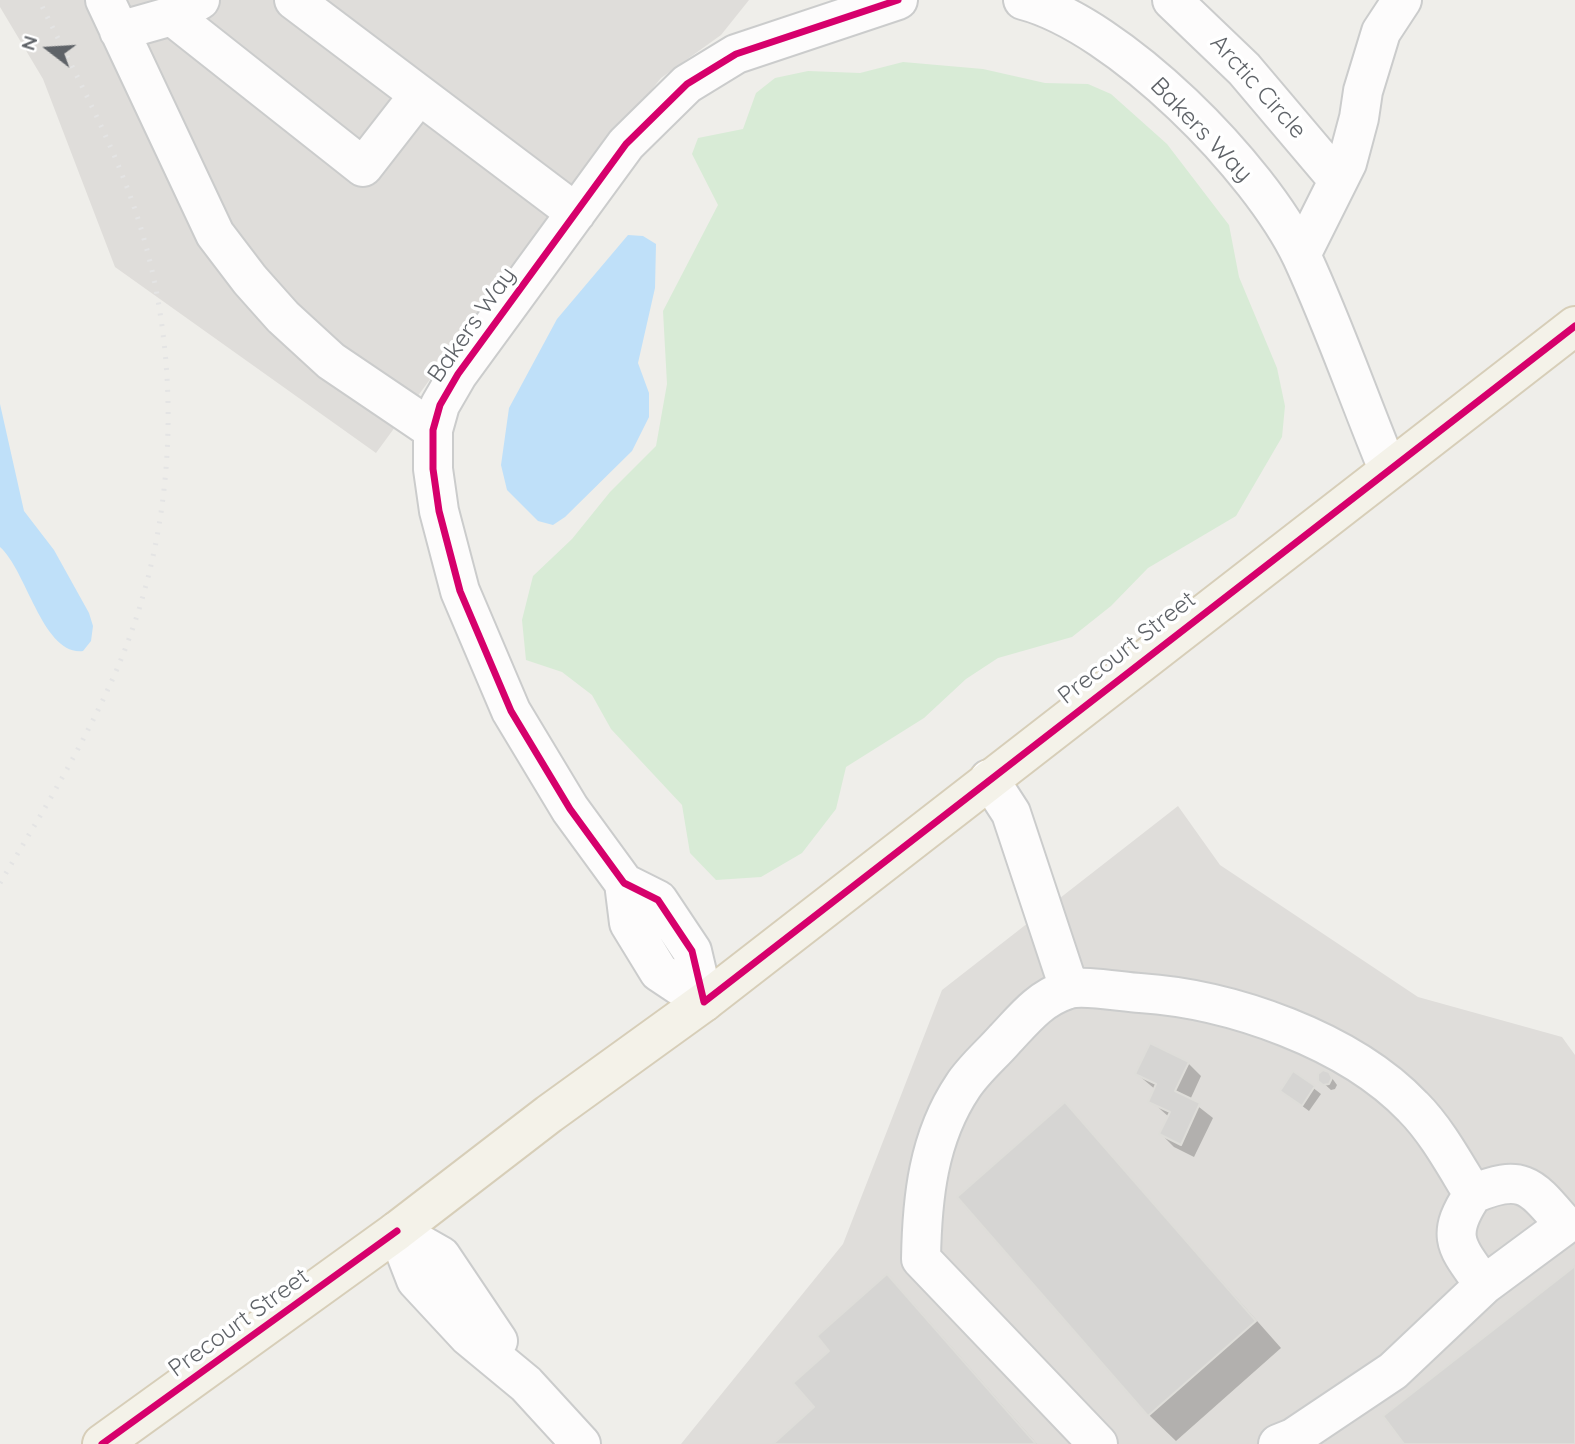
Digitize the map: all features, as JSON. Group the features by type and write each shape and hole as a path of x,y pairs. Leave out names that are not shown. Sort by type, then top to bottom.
{"main road":[{"name":"Precourt Street","path":"102,1444 397,1231 549,1114 704,1002 1575,326"}],"street":[{"path":"294,0 576,213"},
{"name":"Bakers Way","path":"704,1002 659,972 629,923 624,883 557,787 511,711 460,591 439,511 433,469 433,430 440,405 458,374 625,144 687,84 736,54 822,11 898,0"},
{"name":"Bakers Way","path":"1023,0 1044,6 1079,23 1157,83 1224,147 1269,204 1301,255 1388,469"},
{"name":"Arctic Circle","path":"1184,4 1268,95 1338,180"},
{"path":"1301,255 1350,150 1363,91 1391,4"},
{"path":"419,95 363,167 186,8 112,15 215,234 250,281 283,317 331,361 433,430"},
{"path":"989,779 1011,813 1069,988"},
{"path":"1098,1444 921,1259 923,1209 932,1157 942,1126 963,1085 1041,1001 1069,988 1164,995 1292,1028 1334,1046 1376,1074 1414,1107 1473,1194"},
{"path":"1278,1444 1293,1438 1393,1371 1484,1285 1570,1225 1537,1193 1521,1184 1500,1182 1473,1194 1457,1217 1457,1247 1484,1285"},
{"path":"397,1231 416,1280 468,1336 526,1384 581,1444"}],"shaded area":[{"path":"0,0 749,0 721,35 661,78 546,221 376,453 115,267 43,79 0,7"},
{"path":"1178,806 1220,865 1418,997 1562,1037 1575,1055 1575,1444 681,1444 843,1244 942,990"}],"green space":[{"path":"903,62 983,69 1045,83 1088,84 1111,94 1167,144 1229,225 1239,277 1277,368 1285,406 1282,437 1236,516 1148,568 1111,606 1072,637 998,658 966,679 924,718 846,767 836,809 802,853 761,877 716,880 690,853 682,805 611,729 592,695 562,672 526,660 522,620 533,576 572,539 610,492 656,446 667,384 663,311 718,205 692,154 698,138 743,129 756,93 775,78 808,71 860,73"}],"water":[{"path":"628,235 643,236 656,244 655,288 638,363 649,393 649,417 632,451 565,517 553,525 538,521 507,490 501,465 509,408 557,319"},
{"path":"0,404 24,511 54,550 89,613 93,626 91,641 83,651 69,649 46,627 19,574 0,547"}],"building":[{"path":"1150,1043 1189,1062 1175,1091 1200,1103 1181,1145 1159,1134 1170,1112 1148,1102 1156,1084 1135,1074"},
{"path":"1323,1070 1329,1072 1332,1078 1329,1084 1323,1085 1318,1081 1318,1074"},
{"path":"1293,1071 1315,1086 1302,1106 1280,1091"},
{"path":"1065,1102 1256,1321 1148,1416 957,1197"},
{"path":"1575,1266 1575,1444 1404,1444 1383,1416"},
{"path":"887,1274 1036,1444 773,1444 814,1407 793,1383 829,1351 817,1336"}],"railway":[{"path":"0,883 77,751 117,669 137,616 152,560 162,504 167,447 168,390 163,333 139,222 106,137 39,0"}],"cycle path":[{"path":"898,0 736,54 687,84 626,144 458,374 440,405 433,430 433,469 439,511 460,591 511,711 570,809 624,883 658,900 692,951 704,1002 1575,326"},
{"path":"102,1444 397,1231"}]}
